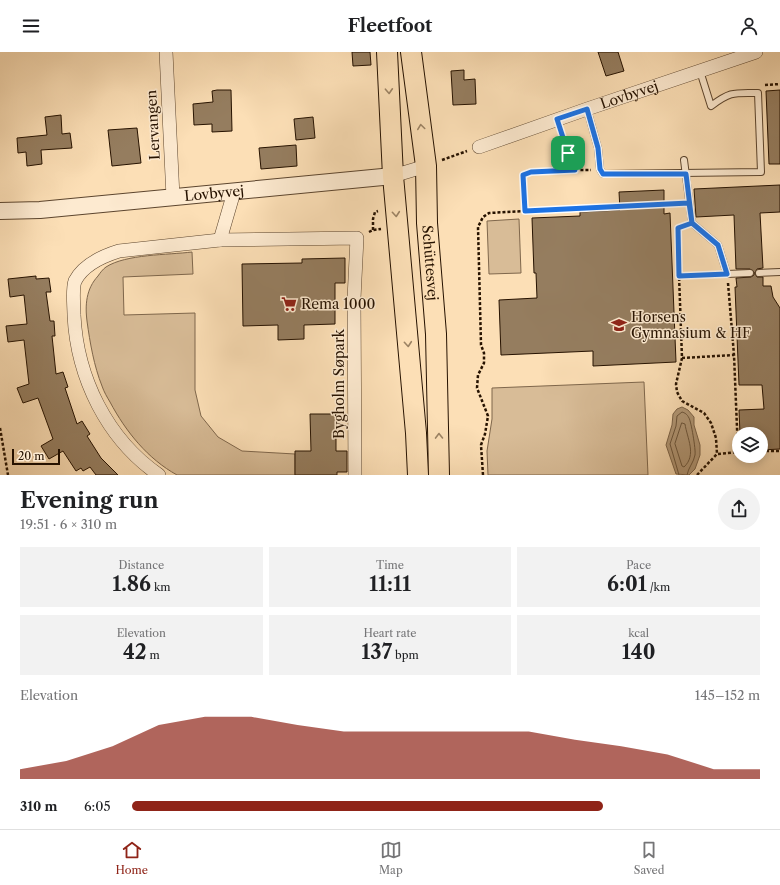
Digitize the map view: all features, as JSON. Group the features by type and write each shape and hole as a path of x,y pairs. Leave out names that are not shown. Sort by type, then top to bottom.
{"main road":[{"name":"Schüttesvej","path":"387,52 393,176 416,433 418,475"},
{"name":"Schüttesvej","path":"411,52 426,166 427,223 436,334 439,475"}],"street":[{"name":"Lervangen","path":"166,52 173,196"},
{"name":"Lovbyvej","path":"479,147 749,53"},
{"name":"Lovbyvej","path":"0,211 40,210 393,176 426,166"},
{"path":"220,240 234,192"},
{"name":"Bygholm Søpark","path":"159,475 144,464 119,439 92,394 82,367 74,321 74,297 75,282 86,268 106,255 119,251 220,240 357,238 354,299 355,475"}],"lane":[{"path":"587,109 598,148 601,171 603,174 761,172 758,93 732,93 711,106 700,71"},
{"path":"684,160 692,223 718,245 727,274 750,273"},
{"path":"759,273 780,272"}],"path":[{"path":"758,93 766,84 780,84"},
{"path":"557,119 575,170"},
{"path":"426,166 479,147"},
{"path":"525,211 523,175 531,172 575,170 601,171"},
{"path":"483,475 481,445 485,434 488,416 477,388 478,375 484,364 484,353 481,345 478,227 483,218 489,214 525,211 689,203"},
{"path":"692,223 678,228 682,358 676,384 677,392 682,401 704,413 711,423 716,438 717,454"},
{"path":"679,276 727,274 734,355 738,427"},
{"path":"682,358 734,355"},
{"path":"0,428 8,475"},
{"path":"768,451 780,451"},
{"path":"697,475 717,454 732,453"}],"shaded area":[{"path":"519,219 521,273 489,274 487,221"},
{"path":"192,252 193,274 123,277 124,315 195,313 195,390 201,416 218,437 242,451 295,454 295,475 177,475 147,453 139,444 123,424 105,392 99,378 89,338 86,315 87,297 94,281 106,267 124,260 136,257"},
{"path":"644,382 648,475 488,475 487,451 492,419 492,388"}],"water":[{"path":"682,407 688,410 694,417 694,425 700,445 700,455 695,469 689,475 676,474 666,445 672,425 673,414 677,409"}],"building":[{"path":"352,52 370,52 371,65 353,66"},
{"path":"598,52 618,52 624,71 606,76"},
{"path":"464,70 464,80 475,79 476,104 453,105 451,71"},
{"path":"231,90 232,131 212,132 212,124 194,125 193,104 213,102 212,91"},
{"path":"780,90 780,164 769,164 766,91"},
{"path":"61,115 62,134 70,133 72,148 41,150 42,164 27,166 26,152 18,153 17,138 47,135 45,117"},
{"path":"313,117 315,138 296,140 294,119"},
{"path":"137,128 141,163 112,166 108,130"},
{"path":"296,145 297,166 261,169 259,148"},
{"path":"780,185 780,212 760,213 763,268 757,269 755,273 757,277 763,277 763,286 771,286 773,297 780,308 780,449 768,450 768,427 740,427 739,410 764,409 762,385 739,385 735,287 737,287 736,278 751,277 754,275 754,272 750,269 736,269 734,215 696,217 694,189"},
{"path":"664,190 664,214 670,213 676,362 593,366 593,351 501,355 499,300 537,298 536,273 534,273 532,218 580,216 580,212 620,210 619,192"},
{"name":"Rema 1000","path":"345,258 345,283 335,283 335,324 304,325 304,339 278,340 278,325 243,326 242,264 302,263 302,259"},
{"path":"36,276 36,279 49,278 51,292 46,292 50,321 54,321 55,336 52,336 56,374 63,372 68,387 65,388 77,424 82,421 90,434 87,436 101,458 118,475 96,475 90,467 83,471 81,468 76,471 63,451 49,459 41,446 53,439 38,398 23,403 17,388 29,384 24,340 8,342 6,326 27,324 24,295 10,297 8,279"},
{"path":"310,414 336,414 336,451 347,451 347,472 337,472 337,475 295,475 295,451 311,451"}],"place":[{"name":"Rema 1000","path":"289,304"},
{"name":"Horsens Gymnasium & HF","path":"619,325"}],"route":[{"path":"568,153 557,119 587,109 598,148 600,169 603,174 686,174 692,223 718,245 727,274 679,276 678,228 692,223 689,203 525,211 523,175 531,172 575,170 568,153"}]}
